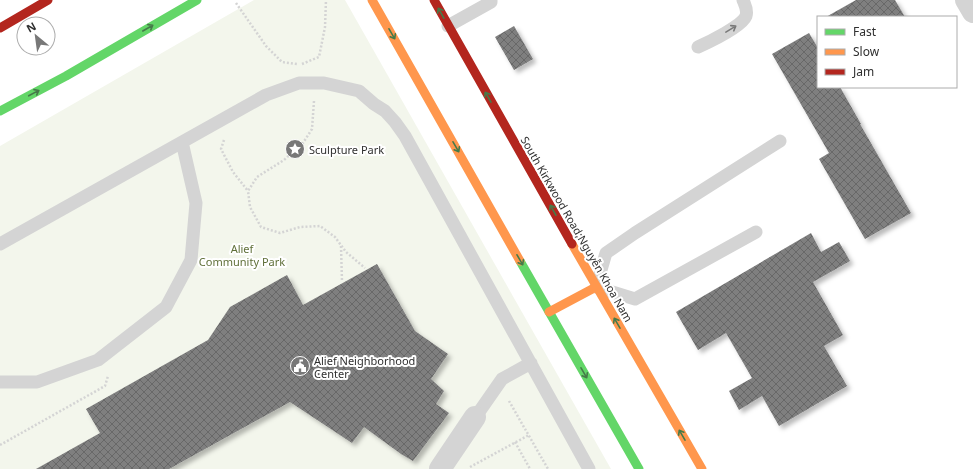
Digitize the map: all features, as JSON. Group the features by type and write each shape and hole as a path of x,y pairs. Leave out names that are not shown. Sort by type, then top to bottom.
{"main road":[{"path":"0,28 48,0"},
{"path":"0,111 66,76 197,0"},
{"path":"372,0 639,469"},
{"name":"South Kirkwood Road;Nguyễn Khoa Nam","path":"434,0 596,287 702,469"},
{"path":"549,312 596,287"}],"street":[{"path":"966,0 973,12"},
{"path":"440,469 477,415"}],"lane":[{"path":"448,26 491,2 491,0"},
{"path":"698,48 735,27 746,16 746,7 743,0"},
{"path":"0,244 266,95 299,83 324,82 359,91 385,111 405,136 589,469"},
{"path":"756,232 634,299 596,287 606,253 780,141"},
{"path":"0,382 38,382 98,360 166,307 190,260 196,204 182,142"},
{"path":"477,415 502,379 530,363"}],"path":[{"path":"236,3 266,46 282,62 301,64 319,57 325,27 326,0"},
{"path":"248,191 257,177 284,160 303,143 312,129 314,98"},
{"path":"224,140 221,149 233,172 248,191 250,207 261,226 280,233 300,227 320,226 335,237 346,252 365,268"},
{"path":"341,246 342,281"},
{"path":"0,445 105,386 107,377 111,373"},
{"path":"499,383 548,469"},
{"path":"466,469 528,435"},
{"path":"515,442 530,469"}],"green space":[{"name":"Alief Community Park","path":"254,0 345,0 611,469 0,469 0,146"}],"building":[{"path":"856,0 895,0 904,16 828,16"},
{"path":"514,26 533,59 514,70 495,37"},
{"path":"809,33 817,46 817,88 841,88 911,213 865,239 819,159 829,153 772,54"},
{"path":"811,233 821,252 839,242 850,261 813,282 843,335 824,346 847,386 779,426 762,396 739,410 729,391 752,378 726,333 698,350 676,312"},
{"name":"Alief Neighborhood Center","path":"377,264 415,331 448,354 431,379 444,391 436,404 449,413 413,461 364,427 352,443 290,402 169,469 36,469 100,433 86,409 208,340 230,307 287,275 303,305"}],"traffic: fast":[{"path":"0,111 66,76 197,0"},
{"path":"520,261 639,469"}],"traffic: slow":[{"path":"372,0 520,261"},
{"path":"572,244 702,469"},
{"path":"549,312 596,287"}],"traffic: jam":[{"path":"0,28 48,0"},
{"path":"434,0 572,244"}],"place":[{"name":"Sculpture Park","path":"295,149"},
{"name":"Alief Neighborhood Center","path":"300,366"}]}
